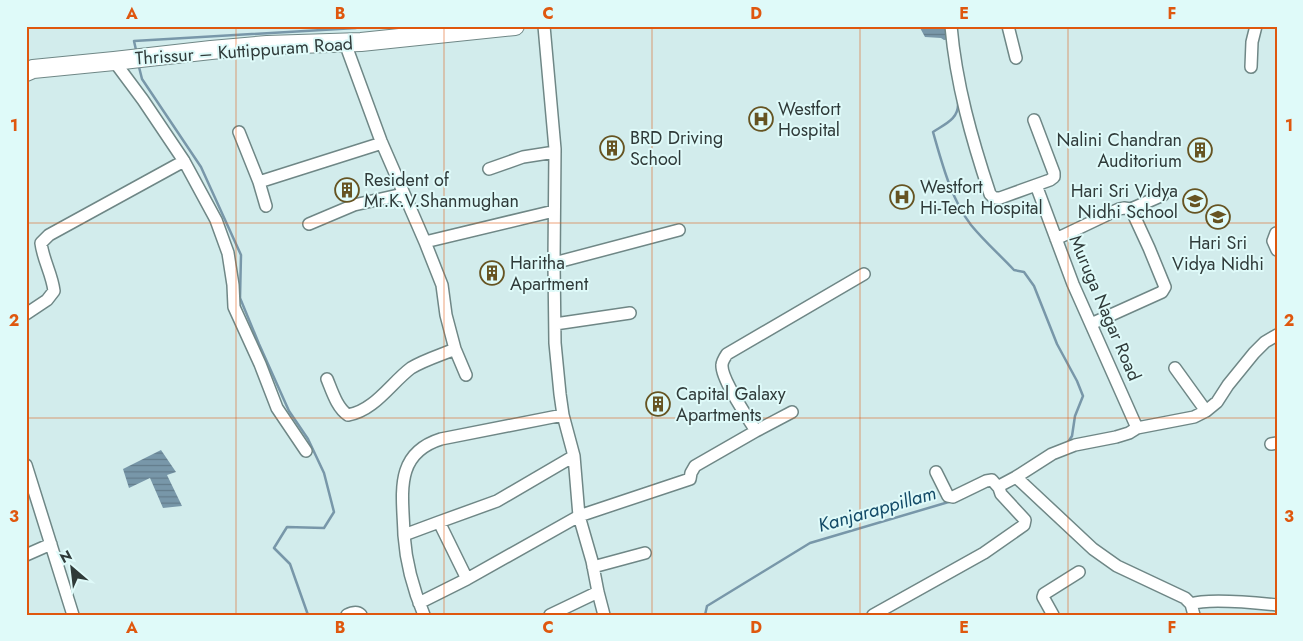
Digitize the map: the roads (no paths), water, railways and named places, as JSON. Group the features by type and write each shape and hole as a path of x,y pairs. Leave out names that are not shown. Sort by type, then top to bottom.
{"main road":[{"name":"Thrissur – Kuttippuram Road","path":"28,70 211,50 267,45 345,43 515,26"}],"street":[{"path":"544,26 555,152 555,324 560,394 574,456 579,516 604,615"},
{"path":"952,26 954,54 976,150 990,194 994,198 1000,198 1054,177 1054,172 1034,120"},
{"path":"1008,26 1016,58"},
{"path":"1251,67 1252,42 1256,26"},
{"path":"345,43 382,143 442,285 446,315 455,349 466,375"},
{"path":"114,62 143,100 184,161 216,220 228,253 234,307 260,364 277,408 306,451"},
{"path":"239,132 259,182 266,206"},
{"path":"259,182 382,143"},
{"path":"489,169 524,157 555,152"},
{"path":"26,314 47,300 54,291 42,254 42,243 49,235 184,161"},
{"name":"Muruga Nagar Road","path":"1036,185 1073,284 1137,428"},
{"path":"308,224 354,206 403,194"},
{"path":"1056,239 1119,210 1124,208 1130,209 1163,195"},
{"path":"1091,324 1162,292 1165,287 1130,209"},
{"path":"425,242 554,211"},
{"path":"554,263 679,230"},
{"path":"1276,234 1273,240 1277,250"},
{"path":"756,431 724,376 722,365 726,354 864,274"},
{"path":"555,324 630,313"},
{"path":"936,472 948,496 953,497 986,481 1001,485 1052,454 1075,445 1116,437 1137,428 1194,417 1206,411 1217,402 1254,353 1265,342 1277,335"},
{"path":"327,379 344,412 348,415 354,414 369,406 410,369 455,349"},
{"path":"1175,368 1206,411"},
{"path":"419,604 579,516 690,480 695,466 792,412"},
{"path":"424,615 409,572 404,535 402,492 408,465 415,454 424,446 441,439 564,415"},
{"path":"404,535 498,501 574,456"},
{"path":"27,468 73,615"},
{"path":"1016,477 1093,549 1117,566 1185,598 1193,610 1198,602 1277,605"},
{"path":"873,615 984,553 1024,525 1025,520 1001,494 996,484"},
{"path":"439,522 467,579"},
{"path":"26,555 51,544"},
{"path":"593,567 645,553"},
{"path":"1053,615 1043,597 1044,594 1079,572"},
{"path":"550,615 598,592"},
{"path":"346,615 354,612 361,615"}],"water":[{"path":"919,26 948,26 950,39 925,37"},
{"path":"161,450 176,472 167,475 182,506 163,508 150,478 129,488 123,469"}],"waterway":[{"path":"136,50 134,41 356,28 357,26"},
{"path":"139,67 142,79 201,167 241,255 240,298 289,411 308,439 324,473 334,512 324,528 287,527 274,548 290,564 308,615"},
{"path":"958,103 958,109 954,117 933,132 944,168 958,204 971,225 1014,270 1024,272 1034,286 1057,344 1077,381 1083,396 1075,416 1072,436 1068,442"},
{"name":"Kanjarappillam","path":"705,615 707,606 810,543 952,501"}],"place":[{"name":"Westfort Hospital","path":"761,119"},
{"name":"BRD Driving School","path":"612,148"},
{"name":"Nalini Chandran Auditorium","path":"1200,150"},
{"name":"Resident of Mr.K.V.Shanmughan","path":"347,190"},
{"name":"Westfort Hi-Tech Hospital","path":"902,197"},
{"name":"Hari Sri Vidya Nidhi School","path":"1195,201"},
{"name":"Hari Sri Vidya Nidhi","path":"1218,217"},
{"name":"Haritha Apartment","path":"492,273"},
{"name":"Capital Galaxy Apartments","path":"658,404"}]}
